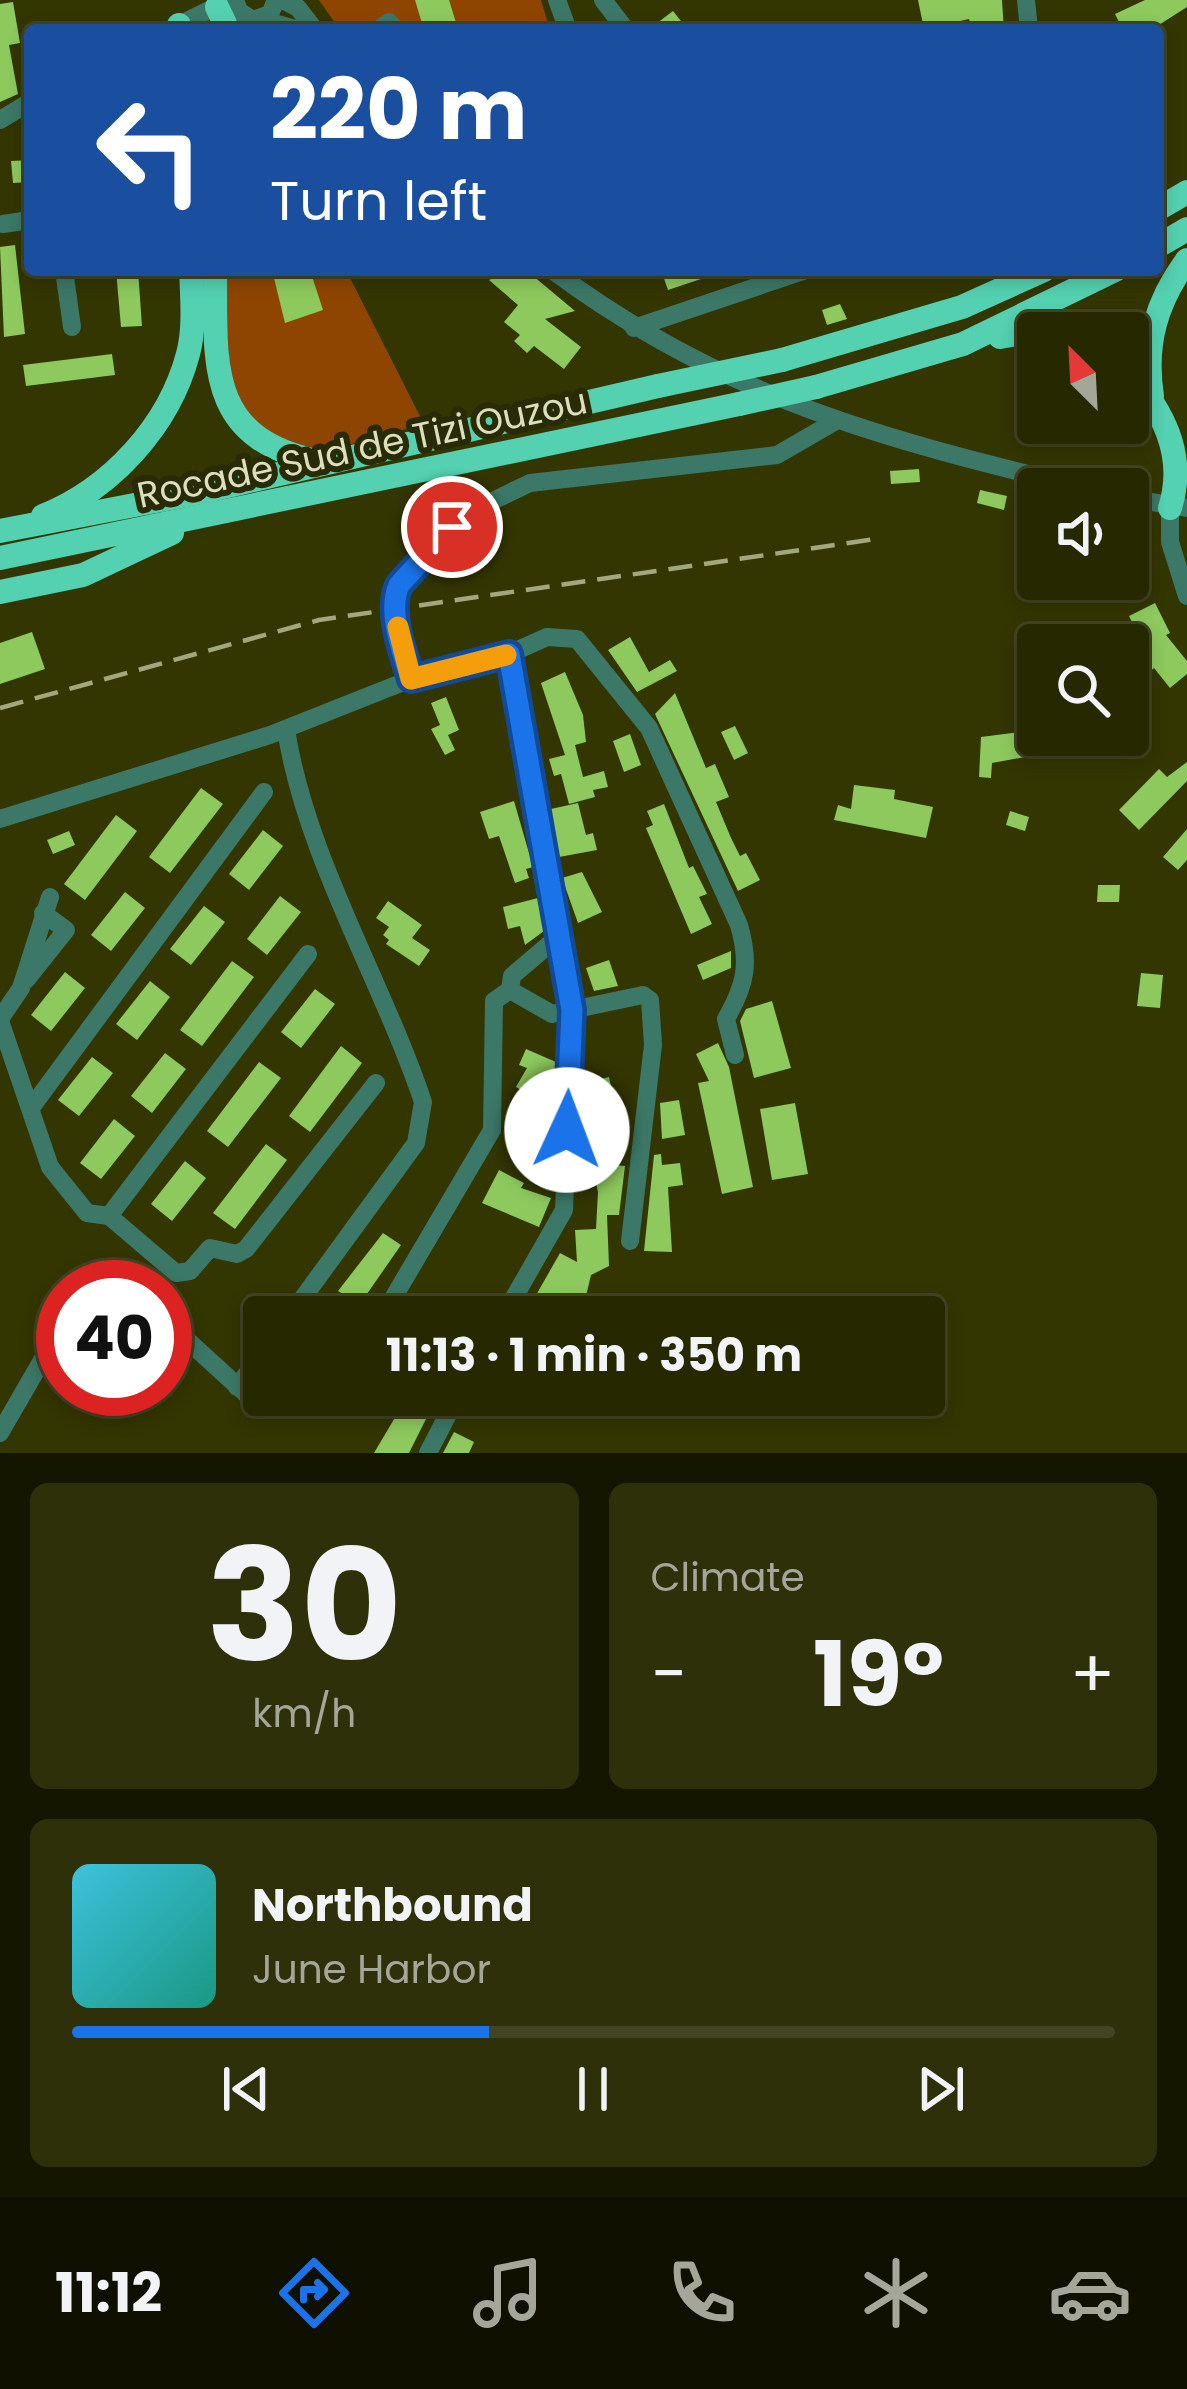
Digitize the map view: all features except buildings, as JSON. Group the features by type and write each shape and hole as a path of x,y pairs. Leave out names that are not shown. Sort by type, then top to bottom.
{"highway":[{"path":"1179,508 1178,461 1153,399 1147,365 1163,293 1187,260"},
{"path":"5,531 92,491 133,454 170,397 189,352 191,276"},
{"path":"215,276 218,378 238,422 271,448 325,463"},
{"name":"Rocade Sud de Tizi Ouzou","path":"5,531 782,360 962,307 1031,276"},
{"path":"963,344 1103,276"},
{"path":"963,344 1017,334"},
{"name":"Rocade Sud de Tizi Ouzou","path":"0,558 196,521 816,387 963,344"},
{"path":"1149,394 1153,399"},
{"path":"0,592 82,574 196,521"}],"street":[{"path":"194,24 270,14 280,0 298,8 310,24"},
{"path":"603,0 621,24"},
{"path":"231,16 270,24"},
{"path":"65,276 72,327"},
{"path":"560,276 634,328 747,387 834,422 1017,470"},
{"path":"634,328 788,276"},
{"path":"411,679 394,597 432,546 476,509 530,483 778,454 834,422"},
{"path":"1149,502 1179,508 1170,542 1187,596"},
{"path":"0,819 286,729 411,679 509,654 548,637 577,639 649,728 739,925 749,960 742,990 726,1019 735,1055"},
{"path":"509,654 572,1010 564,1210 514,1296"},
{"path":"286,729 290,760 330,871 423,1102 416,1142 304,1296"},
{"path":"31,1108 264,793"},
{"path":"20,988 47,905 66,930 0,1020 50,1167 87,1213 109,1216 176,1273 190,1271 210,1248 237,1254 376,1083"},
{"path":"394,1296 492,1130 494,1000 510,990 512,976 559,936"},
{"path":"109,1216 308,954"},
{"path":"510,990 552,1014 643,995 650,1000 653,1045 630,1241"},
{"path":"192,1345 243,1391"},
{"path":"0,1433 36,1371"},
{"path":"237,1387 243,1379"},
{"path":"428,1453 447,1416"}],"shaded area":[{"path":"319,0 541,0 548,24 336,24"},
{"path":"222,276 349,276 424,424 334,448 298,448 268,434 232,396"}],"railway":[{"path":"0,708 319,620 876,539"}],"slow traffic":[{"path":"398,627 411,679 506,655"}],"route":[{"path":"452,527 399,585 394,597 401,646 411,679 509,654 572,1010 567,1130"}]}
